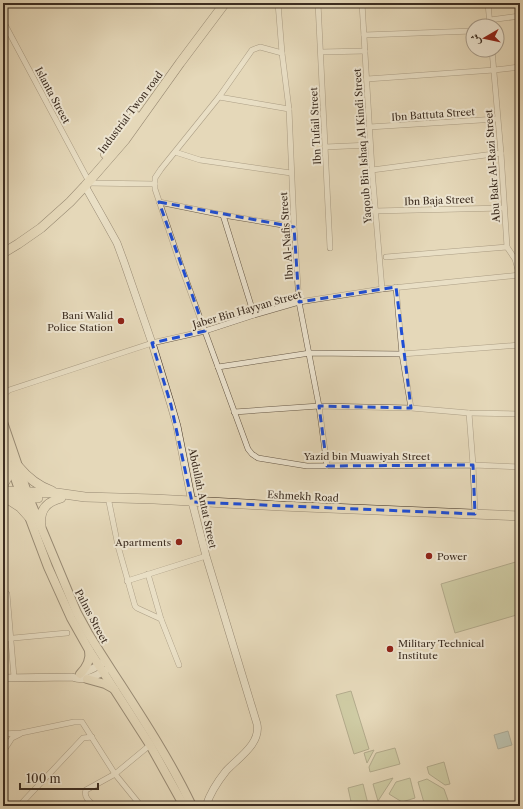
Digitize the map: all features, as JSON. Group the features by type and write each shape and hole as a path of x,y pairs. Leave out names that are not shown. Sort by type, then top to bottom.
{"highway":[{"name":"Industrial Twon road","path":"3,247 38,225 87,182 218,3"},
{"name":"Industrial Twon road","path":"3,253 42,228 70,202 125,140 225,3"},
{"path":"3,485 14,465 39,485 59,496"},
{"path":"3,491 24,495"},
{"path":"3,496 59,496"},
{"path":"3,496 15,503 29,518"},
{"name":"Eshmekh Road","path":"59,496 108,497 369,511 520,516"},
{"path":"41,526 41,513 44,508 59,496"}],"main road":[{"name":"Abdullah Antat Street","path":"87,182 117,243 152,343 175,419 183,452 192,502 206,556 258,728 258,733 255,740 219,780 206,806"},
{"name":"Palms Street","path":"3,422 29,518 64,603 78,632 89,650 105,666 167,758 192,806"},
{"name":"Palms Street","path":"3,444 14,465"},
{"name":"Palms Street","path":"24,495 41,526 77,612 105,666 115,689 150,745 184,806"},
{"path":"84,676 84,671 90,654 89,650"},
{"path":"3,678 84,676 105,666"},
{"path":"84,676 115,689"}],"street":[{"name":"Ibn Al-Nafis Street","path":"278,3 289,109 294,227 300,302 319,406 327,466"},
{"name":"Ibn Tufail Street","path":"318,3 330,248"},
{"name":"Yaqoub Bin Ishaq Al Kindi Street","path":"362,3 370,145 382,289"},
{"path":"488,3 490,18"},
{"path":"505,18 520,16"},
{"name":"Islanta Street","path":"3,21 87,182"},
{"path":"364,35 465,31"},
{"path":"87,182 155,184 155,178 161,169 219,97 252,50 260,47 282,53"},
{"path":"321,52 365,51"},
{"name":"Abu Bakr Al-Razi Street","path":"493,58 507,247 515,259 520,276"},
{"path":"367,79 520,67"},
{"path":"219,97 289,109"},
{"name":"Ibn Battuta Street","path":"369,127 497,119"},
{"path":"326,147 370,145"},
{"path":"175,152 200,160 291,173"},
{"path":"372,170 501,154"},
{"name":"Yazid bin Muawiyah Street","path":"155,184 159,202 234,412 248,449 252,454 258,458 307,466 473,465 520,467"},
{"path":"159,202 223,216 294,227"},
{"name":"Ibn Baja Street","path":"375,211 504,208"},
{"path":"223,216 254,315"},
{"path":"386,257 507,247"},
{"name":"Jaber Bin Hayyan Street","path":"9,390 152,343 205,331 300,302 396,287 520,276"},
{"path":"396,287 402,354 411,408"},
{"path":"218,367 310,354 402,354 520,345"},
{"path":"3,390 9,390"},
{"path":"3,395 9,390"},
{"path":"234,412 319,406 411,408 469,413 520,414"},
{"path":"469,413 475,514"},
{"path":"108,497 118,546 135,607 162,619"},
{"path":"127,581 206,556"},
{"path":"148,574 162,619 179,665"},
{"path":"3,594 7,594 14,677"},
{"path":"3,639 67,633"},
{"path":"3,734 21,733 82,722 115,774 141,806"},
{"path":"3,752 12,738 21,733"},
{"path":"19,806 83,738 92,737"},
{"path":"95,806 86,798 86,790 115,774 150,745"}],"highlighted area":[{"path":"159,202 294,227 299,302 396,287 411,408 319,406 327,466 473,465 475,514 192,502 171,405 152,343 205,331"}],"green space":[{"path":"519,561 520,614 455,633 441,584"},
{"path":"351,691 369,749 354,754 336,695"},
{"path":"395,748 400,764 370,772 369,767 376,753"},
{"path":"374,750 367,763 364,753"},
{"path":"444,762 450,784 445,785 429,774 427,767"},
{"path":"393,778 378,801 373,784"},
{"path":"410,778 415,798 402,802 389,794 396,782"},
{"path":"427,779 444,789 450,806 425,806 418,782"},
{"path":"363,784 368,804 352,806 348,788"}],"water":[{"path":"508,731 512,745 498,749 494,735"}],"place":[{"name":"Bani Walid Police Station","path":"121,321"},
{"name":"Apartments","path":"179,542"},
{"name":"Power","path":"429,556"},
{"name":"Military Technical Institute","path":"390,649"}]}
